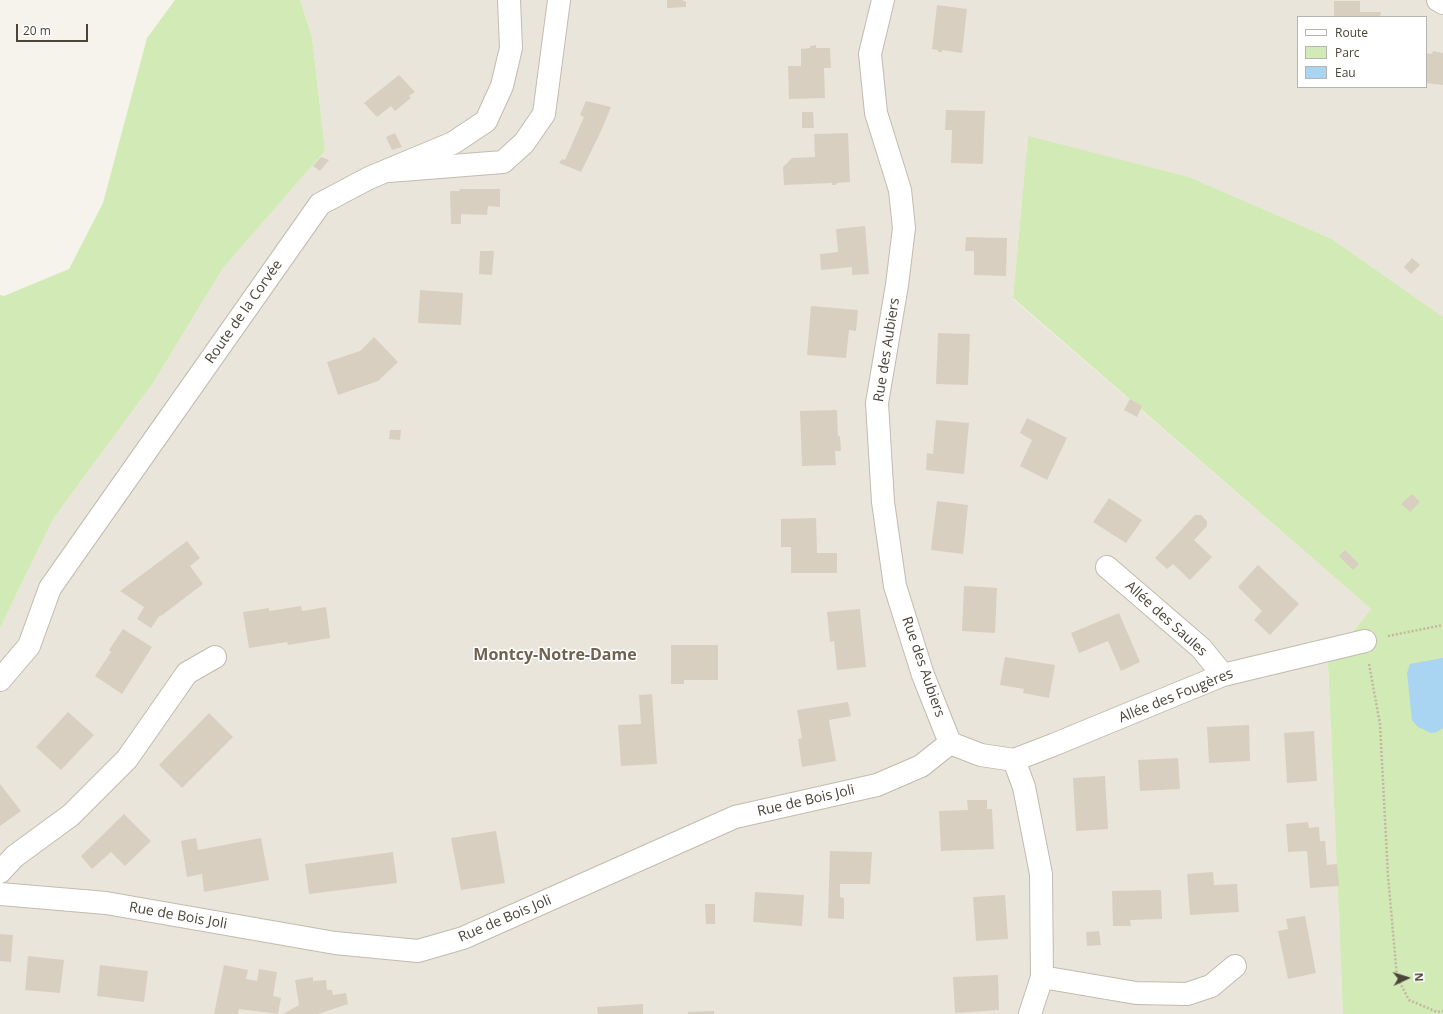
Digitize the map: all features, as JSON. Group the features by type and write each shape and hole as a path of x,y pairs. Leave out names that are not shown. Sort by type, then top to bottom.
{"street":[{"name":"Route de la Corvée","path":"0,680 29,646 50,588 320,204 384,172 453,143 486,121 502,86 511,48 509,0"},
{"path":"384,172 503,162 524,143 544,114 559,0"},
{"name":"Rue des Aubiers","path":"883,0 870,54 876,113 900,190 904,228 897,285 876,403 884,502 895,586 923,675 950,743"},
{"path":"1438,0 1443,3"},
{"name":"Allée des Saules","path":"1107,567 1201,648 1223,675"},
{"name":"Allée des Fougères","path":"950,743 981,755 1014,760 1053,746 1223,675 1365,640"},
{"path":"0,872 15,856 71,815 127,759 187,673 215,657"},
{"name":"Rue de Bois Joli","path":"0,894 106,903 335,943 418,951 463,938 735,817 877,785 921,766 950,743"},
{"path":"1014,760 1024,787 1041,874 1042,977 1030,1014"},
{"path":"1042,977 1136,993 1187,994 1211,986 1235,966"}],"path":[{"path":"1443,625 1365,640 1380,724 1388,876 1397,977 1409,1000 1437,1012 1443,1011"}],"shaded area":[{"path":"300,0 1443,0 1443,317 1332,239 1189,177 1028,137 1013,299 1371,609 1328,663 1343,1014 0,1014 0,628 53,519 153,383 223,268 325,151 312,37"}],"green space":[{"path":"175,0 300,0 312,37 325,151 223,268 153,383 53,519 0,628 0,295 4,296 69,269 103,203 147,38"},
{"path":"1028,136 1189,177 1332,239 1443,317 1443,1014 1343,1014 1328,663 1371,609 1013,298"}],"water":[{"path":"1443,658 1443,728 1437,732 1431,733 1418,727 1412,720 1407,673 1410,664"}],"building":[{"path":"667,0 682,0 686,2 686,7 667,8"},
{"path":"1334,1 1360,1 1360,12 1381,12 1380,16 1334,16"},
{"path":"937,5 967,9 962,53 942,50 942,52 938,52 938,50 932,49"},
{"path":"816,45 816,48 830,48 831,68 824,68 825,98 789,99 788,66 801,66 801,49 810,48 810,46"},
{"path":"1433,51 1443,53 1443,85 1427,83 1427,53 1432,54"},
{"path":"399,75 415,92 409,96 411,98 395,111 391,106 377,117 364,103"},
{"path":"586,101 611,107 581,172 559,163 562,159 565,160 584,117 580,115"},
{"path":"946,110 985,111 983,164 951,163 952,130 945,130"},
{"path":"802,112 813,112 814,128 802,128"},
{"path":"395,133 402,147 392,150 386,137"},
{"path":"848,133 850,182 837,183 836,185 832,185 832,183 784,185 783,167 792,158 815,157 814,134"},
{"path":"321,157 329,160 320,171 313,166"},
{"path":"459,189 500,189 500,207 488,206 487,215 461,214 461,224 451,224 450,191 460,191"},
{"path":"865,226 869,274 852,275 852,267 821,270 820,254 838,252 836,229"},
{"path":"966,237 1007,238 1006,276 974,275 974,251 965,251"},
{"path":"480,251 494,251 492,275 479,274"},
{"path":"1412,258 1420,265 1411,274 1404,267"},
{"path":"420,290 463,293 461,325 418,323"},
{"path":"811,306 858,310 856,331 849,330 846,358 807,355"},
{"path":"938,333 970,334 968,385 936,384"},
{"path":"374,337 398,362 378,381 338,395 327,362 360,351"},
{"path":"1130,399 1142,406 1137,417 1124,410"},
{"path":"837,410 838,436 840,436 841,451 835,451 836,465 802,466 800,411"},
{"path":"1027,418 1067,438 1047,480 1020,466 1032,440 1020,433"},
{"path":"936,420 969,423 964,474 926,470 927,453 933,454"},
{"path":"390,430 401,430 400,440 389,439"},
{"path":"1412,494 1420,502 1410,512 1401,504"},
{"path":"1109,498 1142,520 1126,543 1093,522"},
{"path":"937,501 968,505 963,554 931,550"},
{"path":"1195,515 1201,515 1207,521 1207,526 1194,540 1212,557 1190,580 1173,564 1167,569 1155,558"},
{"path":"816,518 817,553 837,553 837,573 791,573 791,547 781,547 781,519"},
{"path":"187,541 200,558 190,566 203,584 161,616 160,615 151,628 137,619 144,607 120,591"},
{"path":"1345,550 1359,564 1353,570 1339,556"},
{"path":"1258,565 1299,604 1270,635 1254,620 1262,611 1238,587"},
{"path":"964,586 997,588 995,633 962,631"},
{"path":"301,606 302,611 326,607 330,638 288,645 287,642 249,648 243,612 269,608 269,611"},
{"path":"860,609 866,667 837,670 834,641 830,642 827,612"},
{"path":"1119,613 1140,662 1121,671 1108,641 1079,653 1071,633"},
{"path":"123,629 152,647 122,694 95,676 111,652 109,650"},
{"path":"671,645 718,645 718,680 684,680 684,684 671,684"},
{"path":"1005,657 1055,665 1049,698 1023,693 1024,689 1000,685"},
{"path":"652,694 657,764 621,766 618,725 641,724 639,695"},
{"path":"848,702 851,716 829,720 836,761 802,767 798,739 802,738 797,710"},
{"path":"68,712 94,735 61,770 36,747"},
{"path":"209,713 233,737 182,788 159,765"},
{"path":"1249,725 1250,761 1209,763 1207,727"},
{"path":"1314,731 1317,781 1287,783 1284,733"},
{"path":"1178,758 1180,789 1140,791 1138,760"},
{"path":"1105,776 1108,829 1076,831 1073,778"},
{"path":"0,784 21,811 0,826"},
{"path":"967,800 987,800 987,809 992,809 994,849 941,851 939,811 968,810"},
{"path":"124,814 151,841 125,866 111,852 92,869 81,856"},
{"path":"1308,822 1309,828 1319,827 1320,841 1325,841 1327,865 1337,864 1339,886 1310,888 1307,851 1288,852 1286,824"},
{"path":"496,831 505,883 461,890 451,838"},
{"path":"196,838 198,850 261,838 269,880 204,892 202,874 187,877 181,841"},
{"path":"830,851 872,852 870,884 840,884 840,897 844,898 844,919 828,918"},
{"path":"393,852 397,883 309,894 305,864"},
{"path":"1213,872 1214,885 1237,884 1239,912 1190,915 1187,874"},
{"path":"1161,890 1162,919 1130,920 1131,926 1113,926 1112,891"},
{"path":"755,892 804,895 802,926 753,922"},
{"path":"1005,895 1008,939 976,941 973,897"},
{"path":"705,904 715,904 715,924 706,924"},
{"path":"1305,916 1316,973 1288,979 1278,931 1288,929 1286,919"},
{"path":"1099,931 1101,945 1087,946 1086,932"},
{"path":"0,934 13,935 11,962 0,961"},
{"path":"28,956 64,960 60,993 25,990"},
{"path":"100,965 148,971 144,1002 97,996"},
{"path":"224,965 248,970 246,979 257,981 259,969 277,972 273,996 281,998 278,1014 239,1009 238,1014 214,1014"},
{"path":"998,975 999,1010 955,1013 953,977"},
{"path":"313,977 313,981 326,980 327,990 332,990 333,995 346,993 348,1004 318,1014 283,1014 299,1005 295,980"},
{"path":"643,1004 643,1014 598,1014 597,1007"},
{"path":"714,1011 714,1014 688,1014 688,1012"}],"district":[{"name":"Montcy-Notre-Dame","path":"555,655"}]}
